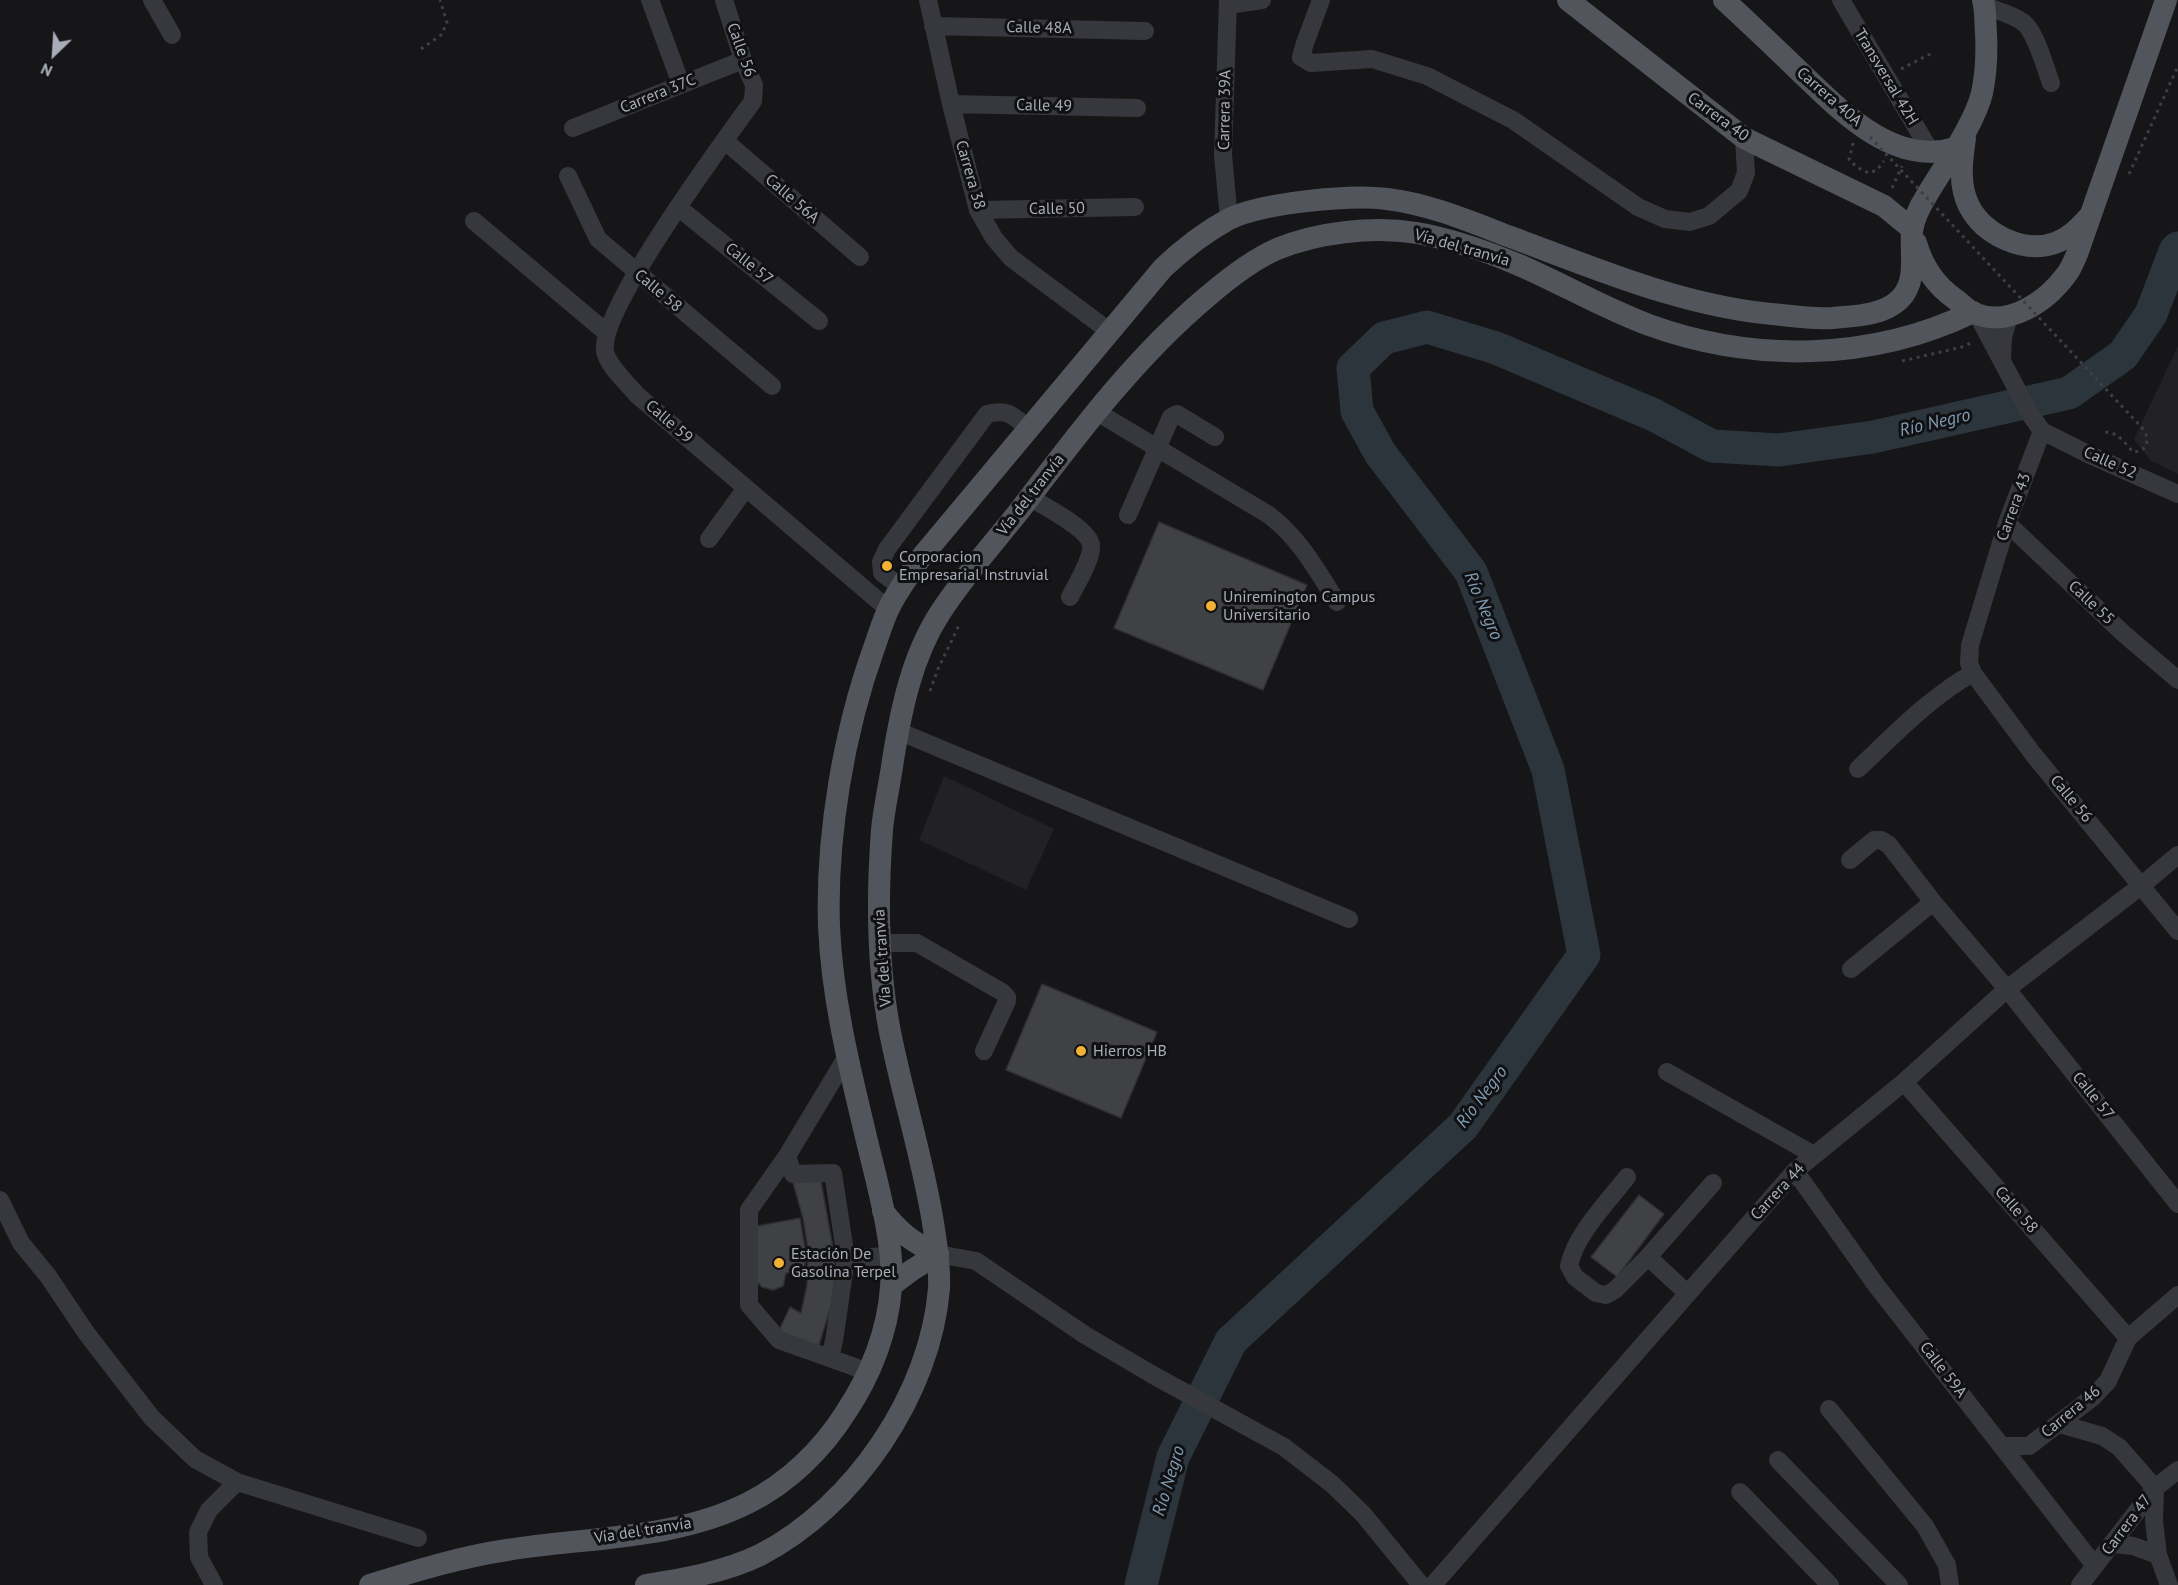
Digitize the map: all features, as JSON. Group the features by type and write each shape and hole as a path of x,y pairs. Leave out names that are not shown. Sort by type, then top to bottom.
{"main road":[{"name":"Carrera 40","path":"1568,0 1744,138 1884,206 1912,229"},
{"name":"Carrera 40A","path":"1724,0 1841,110 1870,132 1905,149 1932,154 1960,139"},
{"path":"1984,3 1986,48 1981,95 1960,139 1917,211 1912,229 1922,264 1943,291 1975,313 1994,317 2009,316 2024,310 2055,288 2068,273 2077,254 2166,0"},
{"path":"2155,33 2178,7"},
{"path":"1960,139 1963,186 1968,205 1980,222 1996,235 2012,243 2034,246 2055,244 2075,233 2090,215"},
{"name":"Vía del tranvía","path":"370,1585 412,1578 506,1550 678,1529 721,1515 751,1502 781,1482 809,1459 836,1428 859,1392 883,1328 892,1285 883,1211 846,1058 829,925 832,853 837,808 847,743 860,687 888,609 919,560 1109,331 1183,249 1229,219 1249,212 1275,206 1359,197 1387,199 1420,205 1459,218 1646,288 1711,305 1761,314 1820,318 1860,315 1887,308 1899,300 1907,291 1912,273 1912,229"},
{"name":"Vía del tranvía","path":"646,1585 708,1574 754,1558 787,1540 827,1508 859,1476 902,1408 921,1366 939,1287 938,1254 928,1189 888,1025 880,943 879,898 883,824 898,731 918,656 938,615 1029,497 1139,361 1186,314 1227,280 1273,251 1302,241 1331,235 1373,231 1415,233 1445,241 1515,264 1649,325 1710,342 1763,351 1814,352 1865,347 1937,328 1975,313"},
{"path":"883,1211 909,1240 938,1254"},
{"path":"892,1285 938,1254"}],"street":[{"path":"152,0 172,35"},
{"path":"650,0 681,84"},
{"name":"Calle 56","path":"724,0 743,60 754,85 753,101 725,141"},
{"name":"Carrera 38","path":"928,0 978,210 994,238 1011,258 1109,331"},
{"path":"1228,2 1262,0"},
{"path":"1321,0 1301,57 1311,63 1372,59 1427,76 1513,120 1638,207 1665,219 1690,222 1709,216 1739,191 1746,173 1744,138"},
{"name":"Transversal 42H","path":"1841,0 1932,154"},
{"name":"Carrera 39A","path":"1228,2 1223,155 1229,219"},
{"path":"1984,3 2024,22 2031,30 2051,83"},
{"name":"Calle 48A","path":"933,26 1145,31"},
{"name":"Carrera 37C","path":"573,128 743,60"},
{"name":"Calle 49","path":"951,104 1137,108"},
{"path":"474,220 607,333 636,273 725,141"},
{"name":"Calle 56A","path":"725,141 860,257"},
{"name":"Calle 58","path":"568,176 598,239 772,386"},
{"name":"Calle 50","path":"978,210 1135,207"},
{"name":"Calle 57","path":"679,208 819,321"},
{"path":"1975,313 2030,414 2042,431"},
{"path":"2002,360 2003,338 2009,316"},
{"name":"Calle 59","path":"607,333 605,351 617,372 637,395 888,609"},
{"path":"901,587 882,573 881,562 887,549 987,414 1002,411 1011,414 1029,429"},
{"path":"1097,412 1269,515 1286,528 1299,542 1337,602"},
{"path":"1128,515 1171,417 1177,414 1215,437"},
{"name":"Calle 52","path":"2042,431 2178,494"},
{"name":"Carrera 43","path":"1971,668 1970,645 2007,523 2042,431"},
{"path":"709,539 746,488"},
{"path":"1029,497 1085,534 1091,544 1091,553 1070,597"},
{"name":"Calle 55","path":"2007,523 2124,634 2178,680"},
{"path":"1858,769 1910,720 1958,682 1971,668"},
{"name":"Calle 56","path":"1971,668 2033,754 2178,931"},
{"path":"898,731 1349,919"},
{"name":"Calle 57","path":"1850,860 1874,840 1881,840 1888,845 2007,989 2178,1204"},
{"name":"Carrera 44","path":"1433,1585 1795,1171 1904,1082 2007,989 2178,855"},
{"path":"1851,969 1933,902"},
{"path":"880,943 917,943 1006,996 1007,1001 984,1051"},
{"path":"846,1058 787,1156 749,1210 749,1305 779,1340 868,1373"},
{"path":"1667,1072 1814,1155"},
{"name":"Calle 58","path":"1904,1082 2128,1338"},
{"path":"787,1156 794,1174 833,1173 846,1258 830,1357"},
{"name":"Calle 59A","path":"1795,1171 1876,1285 2096,1566"},
{"path":"1627,1177 1580,1238 1572,1252 1569,1266 1575,1277 1596,1293 1606,1294 1615,1290 1648,1257 1713,1183"},
{"path":"0,1200 21,1243 48,1276 87,1334 152,1418 195,1459 237,1482 418,1538"},
{"path":"938,1254 976,1262 1085,1335 1284,1447 1332,1484 1363,1514 1421,1585"},
{"path":"846,1258 890,1256"},
{"path":"1648,1257 1687,1293"},
{"name":"Carrera 46","path":"2002,1446 2029,1446 2092,1397 2108,1381 2128,1338 2178,1295"},
{"path":"1829,1409 1925,1526 1947,1565 1950,1585"},
{"path":"2060,1424 2102,1436 2119,1447 2155,1488 2154,1521 2158,1555 2169,1585"},
{"name":"Carrera 46","path":"2023,1474 2029,1446"},
{"path":"1778,1460 1899,1585"},
{"name":"Carrera 47","path":"2080,1585 2155,1488 2178,1470"},
{"path":"214,1585 199,1557 198,1532 209,1510 237,1482"},
{"path":"1740,1492 1830,1585"},
{"path":"2113,1544 2133,1546 2158,1555"}],"path":[{"path":"421,49 441,35 447,23 440,0"},
{"path":"1887,77 1932,53"},
{"path":"1862,135 1870,137 2145,431 2148,441 2146,448 2141,452 2133,452 2116,434 2108,431 2102,433"},
{"path":"1855,138 1849,160 1858,168 1869,173 1877,170 1890,154 1897,158"},
{"path":"1884,206 1904,162"},
{"path":"1899,362 1962,347 1989,336"},
{"path":"928,698 938,669 963,617"}],"shaded area":[{"path":"2178,346 2178,474 2151,461 2134,439"},
{"path":"944,776 1054,829 1026,890 919,840"}],"building":[{"name":"Uniremington Campus Universitario","path":"1159,522 1307,585 1263,690 1114,628"},
{"name":"Hierros HB","path":"1042,984 1157,1032 1121,1118 1006,1070"},
{"path":"820,1176 835,1259 834,1296 819,1345 777,1335 790,1307 801,1313 807,1285 808,1249 803,1218 792,1179"},
{"path":"1639,1195 1664,1214 1617,1277 1591,1257"},
{"name":"Estación De Gasolina Terpel","path":"800,1218 806,1254 804,1273 786,1273 783,1286 773,1290 762,1287 754,1279 752,1227"}],"waterway":[{"name":"Río Negro","path":"1141,1585 1173,1457 1231,1341 1463,1126 1584,955 1548,770 1471,572 1380,453 1357,411 1353,368 1384,338 1427,327 1496,348 1654,415 1712,446 1779,450 1873,437 2069,393 2123,355 2151,314 2178,248"}],"place":[{"name":"Corporacion Empresarial Instruvial","path":"887,566"},
{"name":"Uniremington Campus Universitario","path":"1211,606"},
{"name":"Hierros HB","path":"1081,1051"},
{"name":"Estación De Gasolina Terpel","path":"779,1263"}]}
